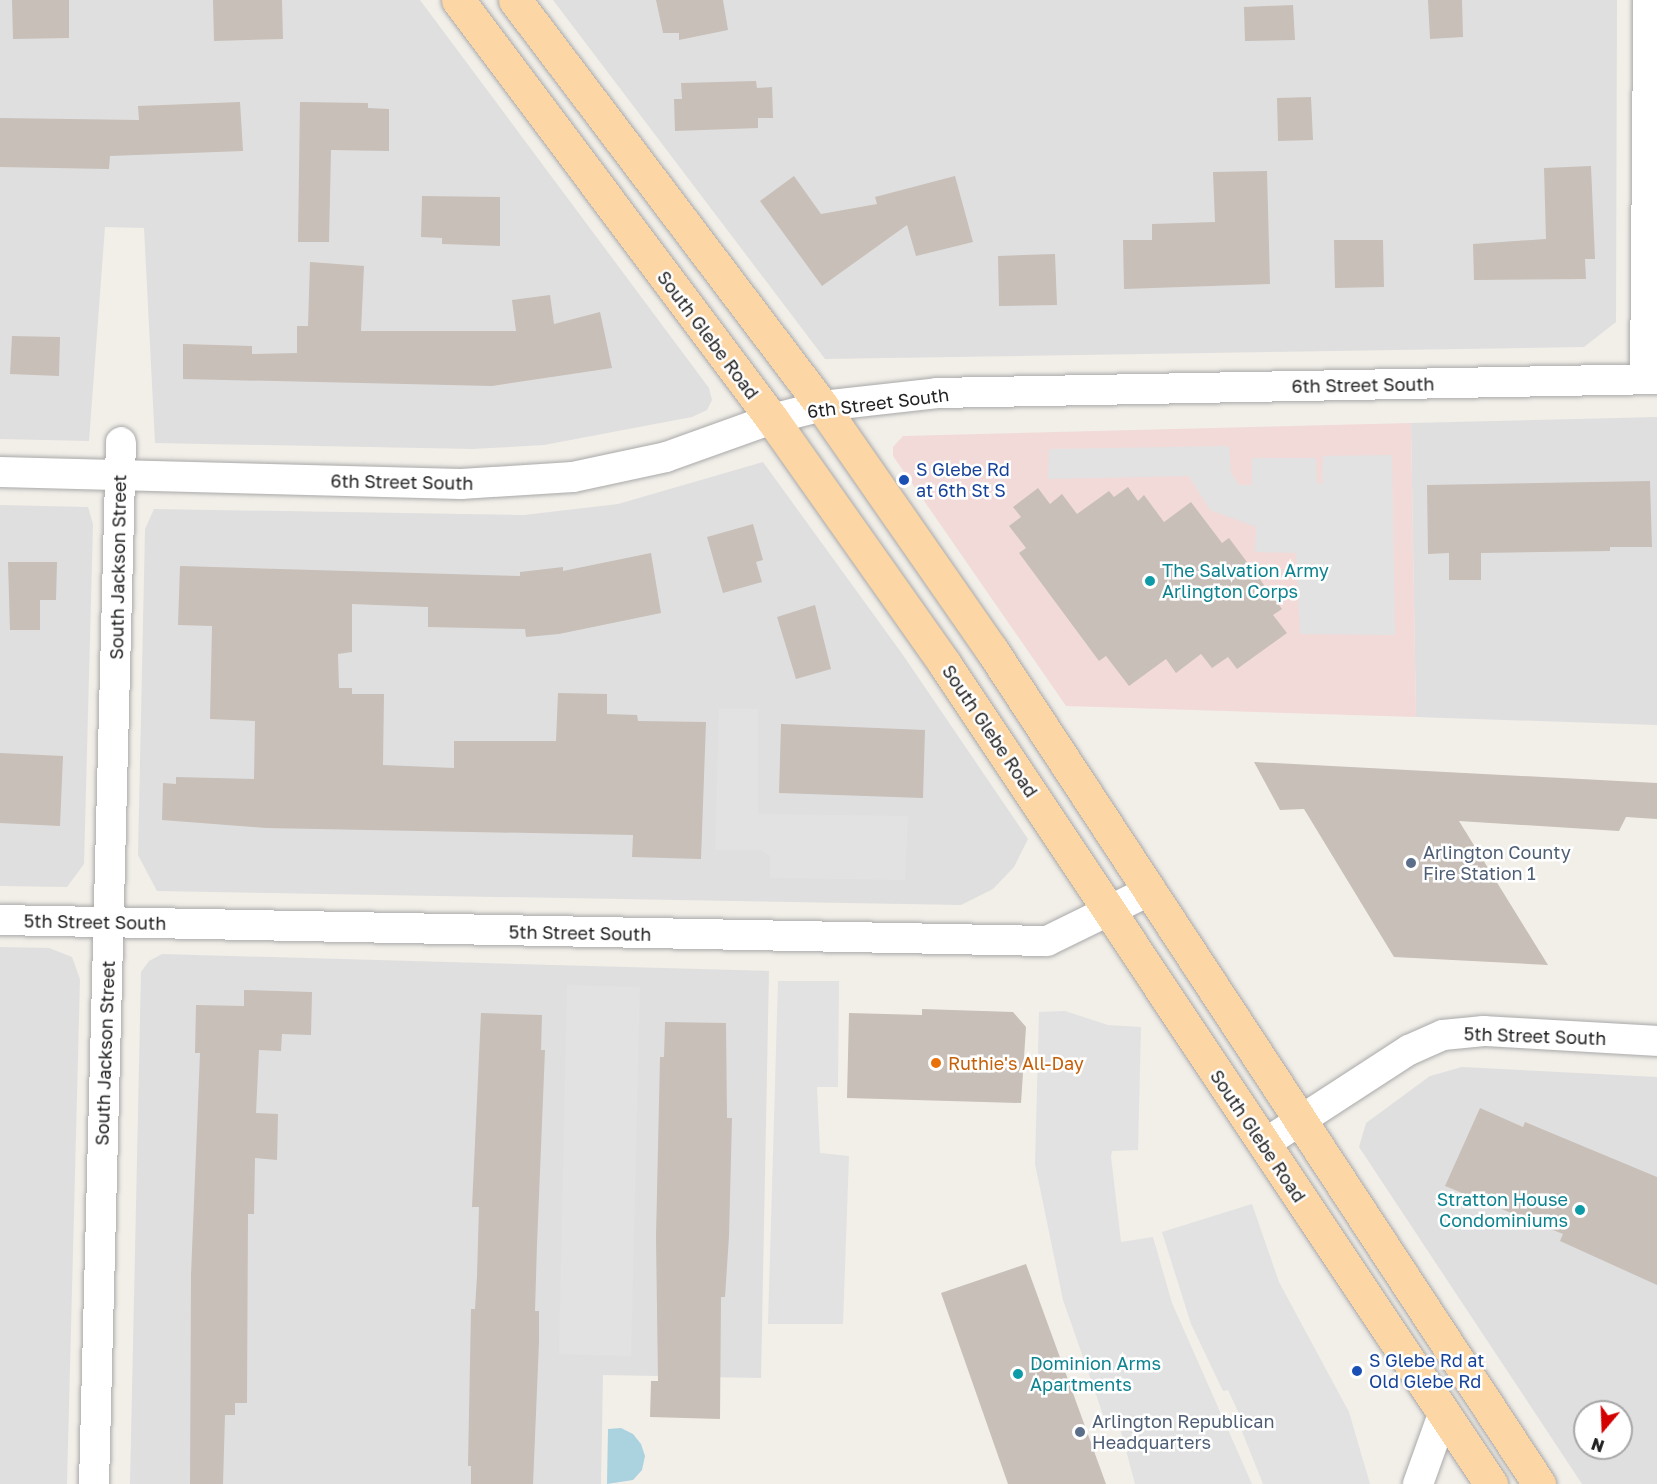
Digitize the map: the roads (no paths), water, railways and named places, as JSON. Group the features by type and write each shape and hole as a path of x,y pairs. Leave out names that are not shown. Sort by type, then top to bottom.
{"main road":[{"name":"South Glebe Road","path":"458,0 772,419 944,663 1491,1484"},
{"path":"515,0 822,406 991,650 1539,1484"}],"street":[{"path":"1648,0 1651,379"},
{"name":"6th Street South","path":"0,472 461,484 573,477 666,457 772,419 822,406 937,393 1651,379"},
{"name":"South Jackson Street","path":"94,1484 122,442"},
{"name":"5th Street South","path":"0,920 1047,941 1149,891"},
{"name":"5th Street South","path":"1264,1144 1408,1050 1443,1035 1484,1031 1657,1041"},
{"path":"1418,1484 1443,1414"}],"water":[{"path":"621,1428 633,1434 641,1444 645,1456 642,1470 633,1480 607,1484 608,1429"}],"place":[{"name":"S Glebe Rd at 6th St S","path":"904,480"},
{"name":"The Salvation Army Arlington Corps","path":"1150,581"},
{"name":"Arlington County Fire Station 1","path":"1411,863"},
{"name":"Ruthie's All-Day","path":"936,1063"},
{"name":"Stratton House Condominiums","path":"1580,1210"},
{"name":"S Glebe Rd at Old Glebe Rd","path":"1357,1371"},
{"name":"Dominion Arms Apartments","path":"1018,1374"},
{"name":"Arlington Republican Headquarters","path":"1080,1432"}]}
